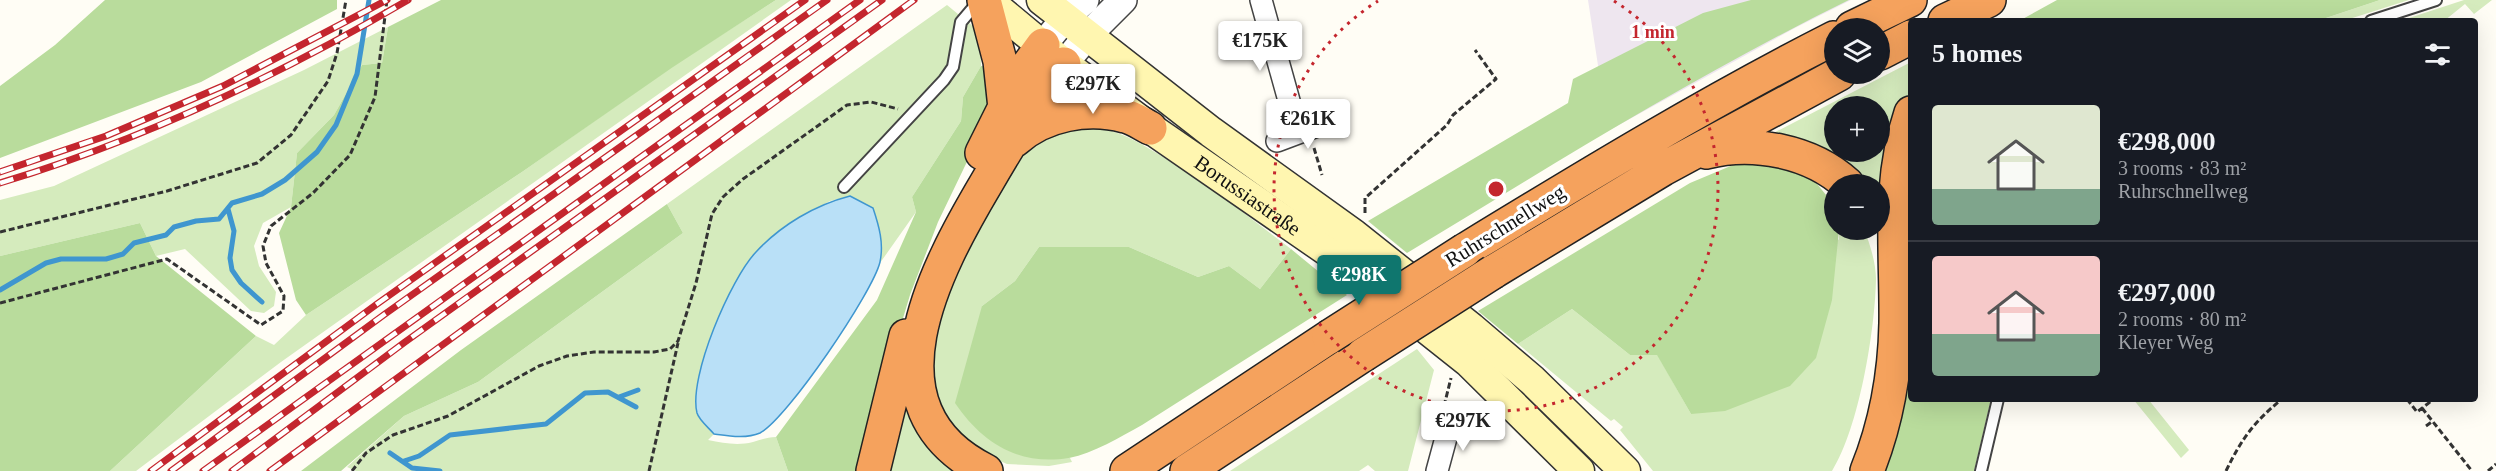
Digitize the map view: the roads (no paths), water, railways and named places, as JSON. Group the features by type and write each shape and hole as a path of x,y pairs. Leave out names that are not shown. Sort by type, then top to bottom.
{"highway":[{"path":"983,0 1000,61 1005,108"},
{"path":"1873,18 1910,0"},
{"path":"1951,18 1989,0"},
{"path":"1978,18 2001,0"},
{"path":"1890,48 1908,39"},
{"name":"Ruhrschnellweg","path":"1126,471 1465,250 1706,107 1824,43"},
{"path":"873,471 895,375 918,295 955,208 1021,75 1054,55"},
{"path":"986,471 972,464 955,450 939,432 921,398 917,358 924,311 935,279 1007,148 1048,85 1054,55"},
{"name":"Ruhrschnellweg","path":"1187,471 1493,272 1663,169 1824,82"},
{"path":"1007,148 1026,130 1050,119 1075,113 1090,112 1127,116 1150,128"},
{"path":"1867,471 1883,424 1893,365 1896,322 1893,241 1895,192 1901,148 1908,124"},
{"path":"1663,169 1726,147 1760,148 1811,162 1834,174"},
{"path":"1849,471 1868,419 1881,351 1885,289 1878,240"},
{"path":"1115,471 1162,448"}],"main road":[{"name":"Borussiastraße","path":"983,0 1150,128 1338,258 1460,355 1580,471"},
{"name":"Borussiastraße","path":"1070,13 1211,132 1354,236 1471,328 1532,380 1625,471"}],"street":[{"path":"1054,55 1070,13 1123,0"},
{"path":"1261,0 1305,136"},
{"path":"1277,141 1305,136 1325,123"},
{"path":"1437,471 1447,415"}],"lane":[{"path":"844,187 944,80 953,67 961,22 983,0"},
{"path":"2380,18 2436,0"},
{"path":"1981,471 1997,402"}],"water":[{"path":"850,196 873,208 881,241 880,262 862,299 828,354 773,423 760,433 749,436 714,434 698,416 696,397 705,353 735,283 756,252 776,233 811,211"}],"waterway":[{"path":"0,290 46,263 61,259 106,259 123,254 134,243 166,235 174,227 196,221 219,219 232,203 262,194 285,180 317,152 336,125 357,74 369,0"},
{"path":"228,209 234,231 230,258 232,270 241,283 262,302"},
{"path":"619,397 638,390"},
{"path":"404,461 419,456 450,435 546,424 585,393 608,392 636,407"},
{"path":"390,453 412,468 440,471"}],"railway":[{"path":"0,172 106,136 223,86 387,0"},
{"path":"0,183 106,147 209,104 360,28 408,0"},
{"path":"151,471 377,304 805,0"},
{"path":"171,471 385,314 827,0"},
{"path":"203,471 860,0"},
{"path":"232,471 405,342 882,0"},
{"path":"270,471 914,0"}]}
